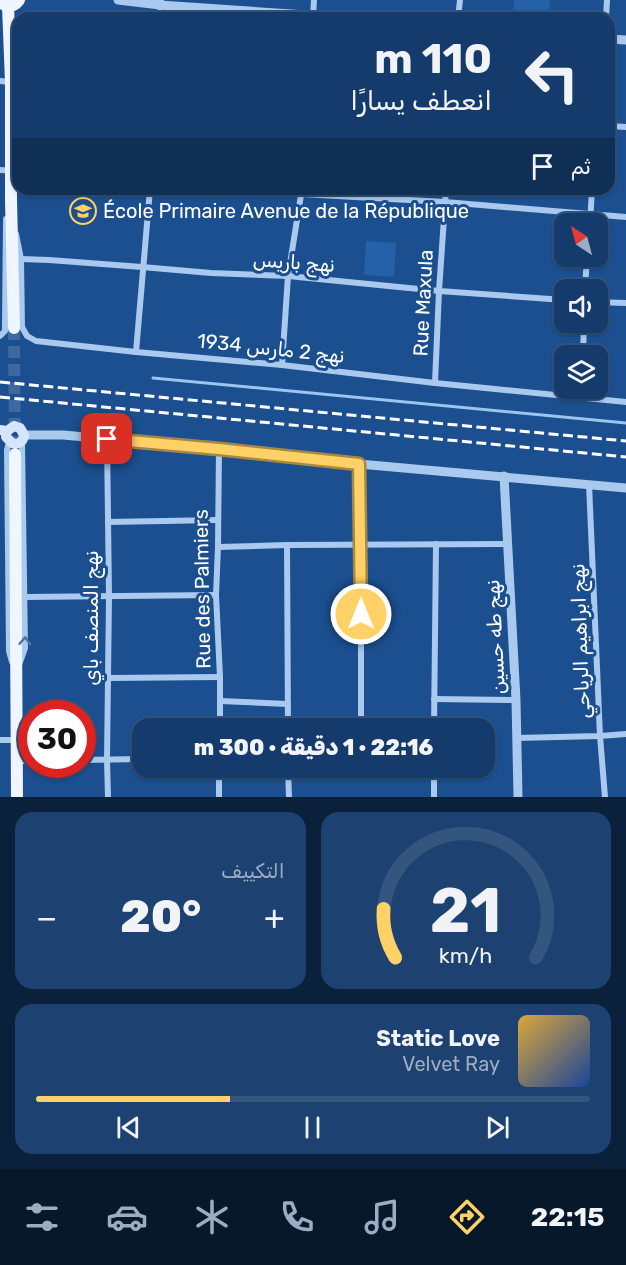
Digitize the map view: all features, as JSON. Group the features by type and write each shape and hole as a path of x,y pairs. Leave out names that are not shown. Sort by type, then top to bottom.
{"main road":[{"path":"9,3 12,225 10,290 14,328"},
{"path":"8,439 15,444 23,438 22,430 17,426 11,427 8,439 16,674 17,797"}],"street":[{"path":"118,0 269,12"},
{"path":"135,352 149,195"},
{"path":"282,365 288,276 301,195"},
{"path":"354,195 568,213"},
{"name":"Rue Maxula","path":"435,383 446,195"},
{"path":"590,213 592,195"},
{"path":"0,336 5,327 10,290 3,256 6,216 11,200"},
{"path":"608,216 626,216"},
{"name":"نهج 2 مارس 1934","path":"12,225 19,242 21,259 21,322 27,336 36,340 554,395"},
{"name":"نهج باريس","path":"21,259 211,273 288,276 554,299"},
{"path":"608,302 626,303"},
{"name":"نهج 2 مارس 1934","path":"593,399 626,402"},
{"path":"16,674 26,648 23,438 55,435 107,439 626,488"},
{"path":"8,439 4,485 9,651 16,674"},
{"name":"نهج المنصف باي","path":"107,439 108,797"},
{"name":"Rue des Palmiers","path":"219,449 216,595 220,718"},
{"path":"359,464 361,718"},
{"name":"نهج طه حسين","path":"504,476 516,700 518,797"},
{"name":"نهج ابراهيم الرياحي","path":"589,484 604,797"},
{"path":"108,522 218,520"},
{"path":"434,718 436,544"},
{"path":"218,547 508,544"},
{"path":"287,545 288,718"},
{"path":"25,597 216,595"},
{"path":"0,650 9,651"},
{"path":"108,678 220,677"},
{"path":"434,699 516,700"},
{"path":"220,701 288,704"},
{"path":"516,738 626,734"},
{"path":"0,740 16,740"},
{"path":"96,760 132,759"},
{"path":"219,778 219,797"},
{"path":"288,778 289,797"},
{"path":"434,778 434,797"}],"shaded area":[{"path":"514,0 550,0 549,12 513,10"},
{"path":"366,241 396,243 394,277 364,275"}],"waterway":[{"path":"153,378 626,423"}],"tunnel":[{"path":"14,328 15,453"}],"railway":[{"path":"0,382 626,441"},
{"path":"0,397 626,457"}],"place":[{"name":"École Primaire Avenue de la République","path":"83,211"}],"route":[{"path":"107,439 359,464 361,614"}]}
